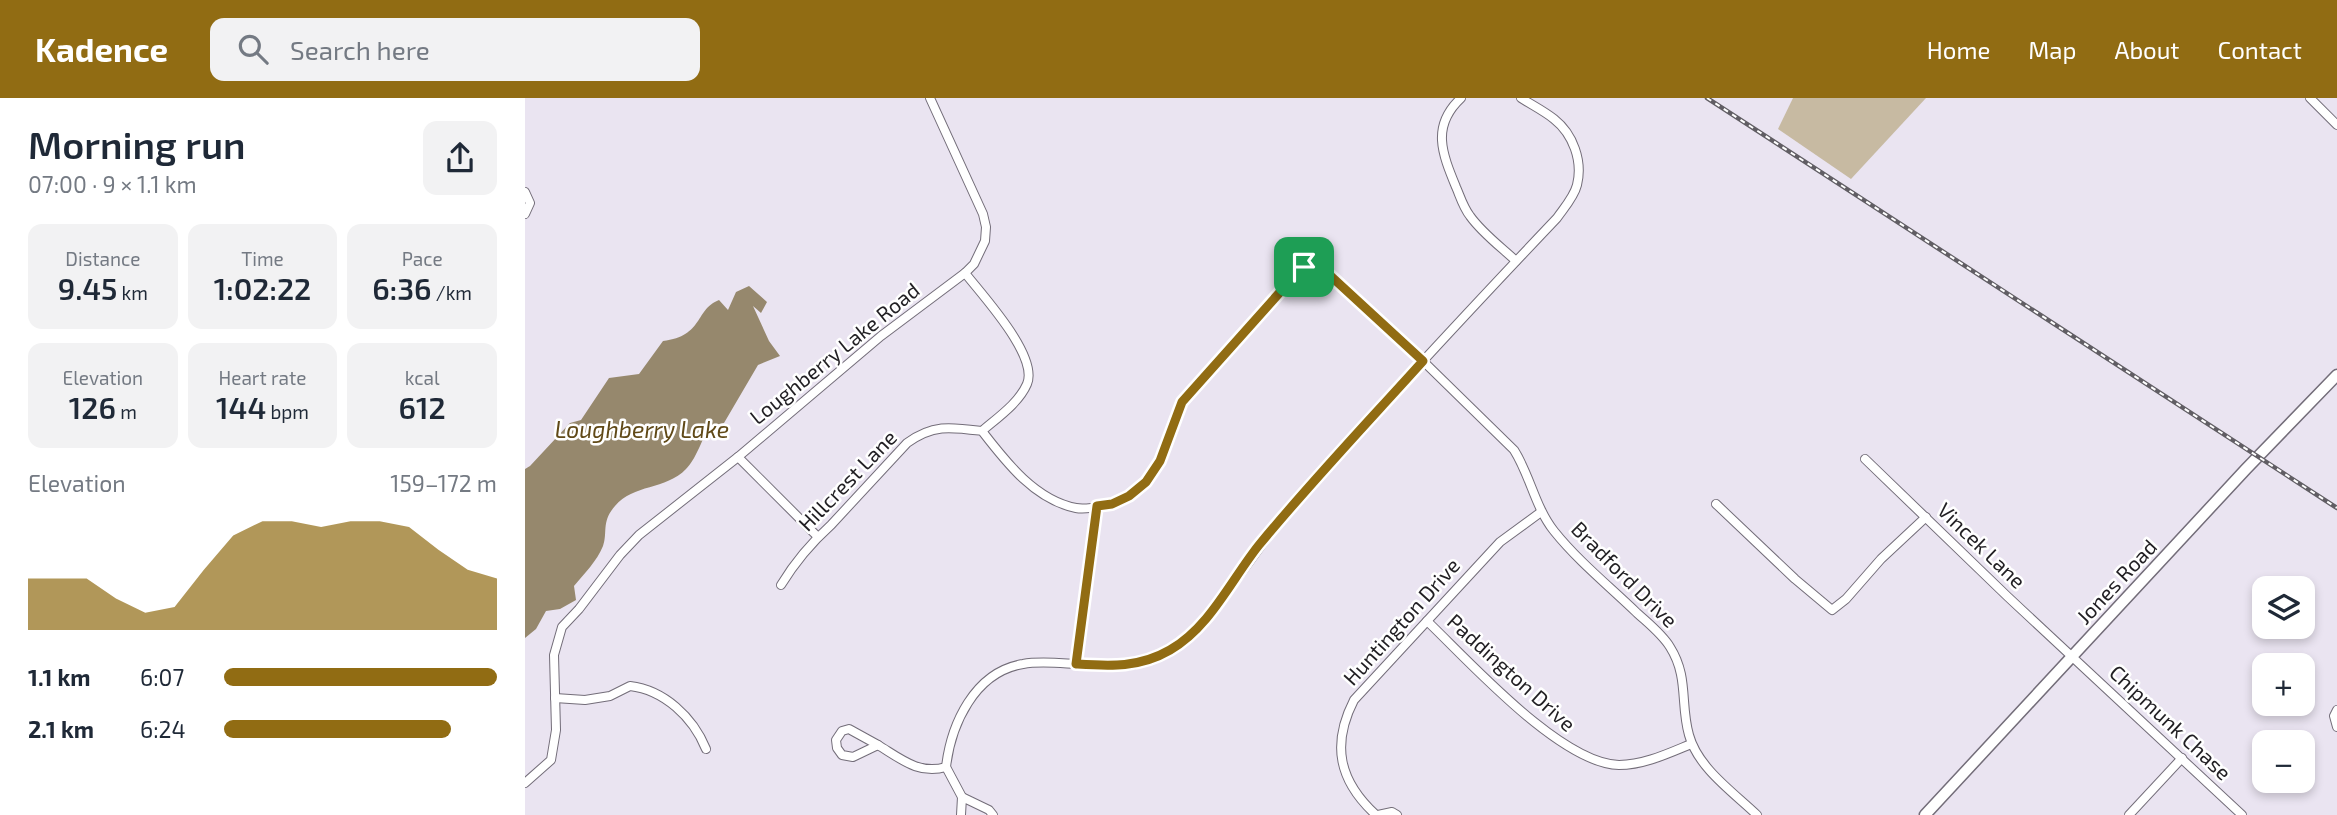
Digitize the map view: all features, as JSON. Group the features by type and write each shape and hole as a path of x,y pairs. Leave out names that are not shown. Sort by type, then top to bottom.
{"street":[{"name":"Loughberry Lake Road","path":"525,783 551,760 556,730 554,655 562,627 639,534 738,457 881,336 965,273 981,252 986,227 930,98"},
{"path":"1461,98 1444,122 1441,142 1444,154 1469,215 1516,261"},
{"path":"961,815 961,797 946,767 948,747 956,724 972,697 984,684 998,673 1023,664 1113,666 1147,661 1170,650 1193,634 1285,515 1565,207 1577,186 1579,164 1576,150 1564,128 1521,98"},
{"path":"2310,98 2337,125"},
{"path":"525,192 530,203 525,214"},
{"name":"Bradford Drive","path":"1097,506 1112,504 1129,496 1146,482 1160,461 1182,402 1298,272 1314,263 1423,361 1514,450 1525,467 1541,512 1553,530 1669,644 1682,670 1688,732 1692,744 1705,764 1757,815"},
{"path":"965,273 1017,342 1027,360 1030,375 1024,391 982,431 1006,462 1044,494 1075,508 1097,506 1076,664"},
{"name":"Jones Road","path":"1925,815 2246,469 2337,375"},
{"name":"Hillcrest Lane","path":"781,585 794,564 818,537 907,443 921,432 951,427 982,431"},
{"path":"738,457 818,537"},
{"name":"Vincek Lane","path":"1865,459 2074,657"},
{"path":"1716,504 1832,610 1926,517"},
{"name":"Huntington Drive","path":"1377,815 1347,780 1340,750 1342,727 1354,700 1500,542 1541,512"},
{"name":"Paddington Drive","path":"1427,621 1537,724 1562,744 1583,755 1610,764 1637,763 1692,744"},
{"name":"Chipmunk Chase","path":"2074,657 2242,815"},
{"path":"555,698 586,700 610,695 630,686 655,692 673,704 693,727 706,749"},
{"path":"2337,710 2334,716 2337,727"},
{"path":"879,745 848,758 837,748 836,740 842,732 849,729 879,745 920,770 933,771 946,767"},
{"path":"2129,815 2182,758"},
{"path":"961,797 989,810 993,815"},
{"path":"1377,815 1392,812 1397,815"}],"shaded area":[{"path":"1793,98 1926,98 1851,179 1778,129"}],"water":[{"name":"Loughberry Lake","path":"749,286 767,302 761,313 753,306 769,341 780,356 758,365 724,423 709,426 696,455 686,469 669,481 631,494 615,506 608,517 600,552 574,586 576,600 560,609 546,611 536,629 525,638 525,469 570,423 581,420 609,378 639,374 663,341 686,334 711,304 719,300 728,310 736,292"}],"railway":[{"path":"1707,98 2337,508"}],"route":[{"path":"1314,263 1322,268 1423,361 1257,548 1193,634 1170,650 1147,661 1127,666 1076,664 1097,506 1112,504 1129,496 1146,482 1156,470 1182,402 1304,267 1314,263"}]}
